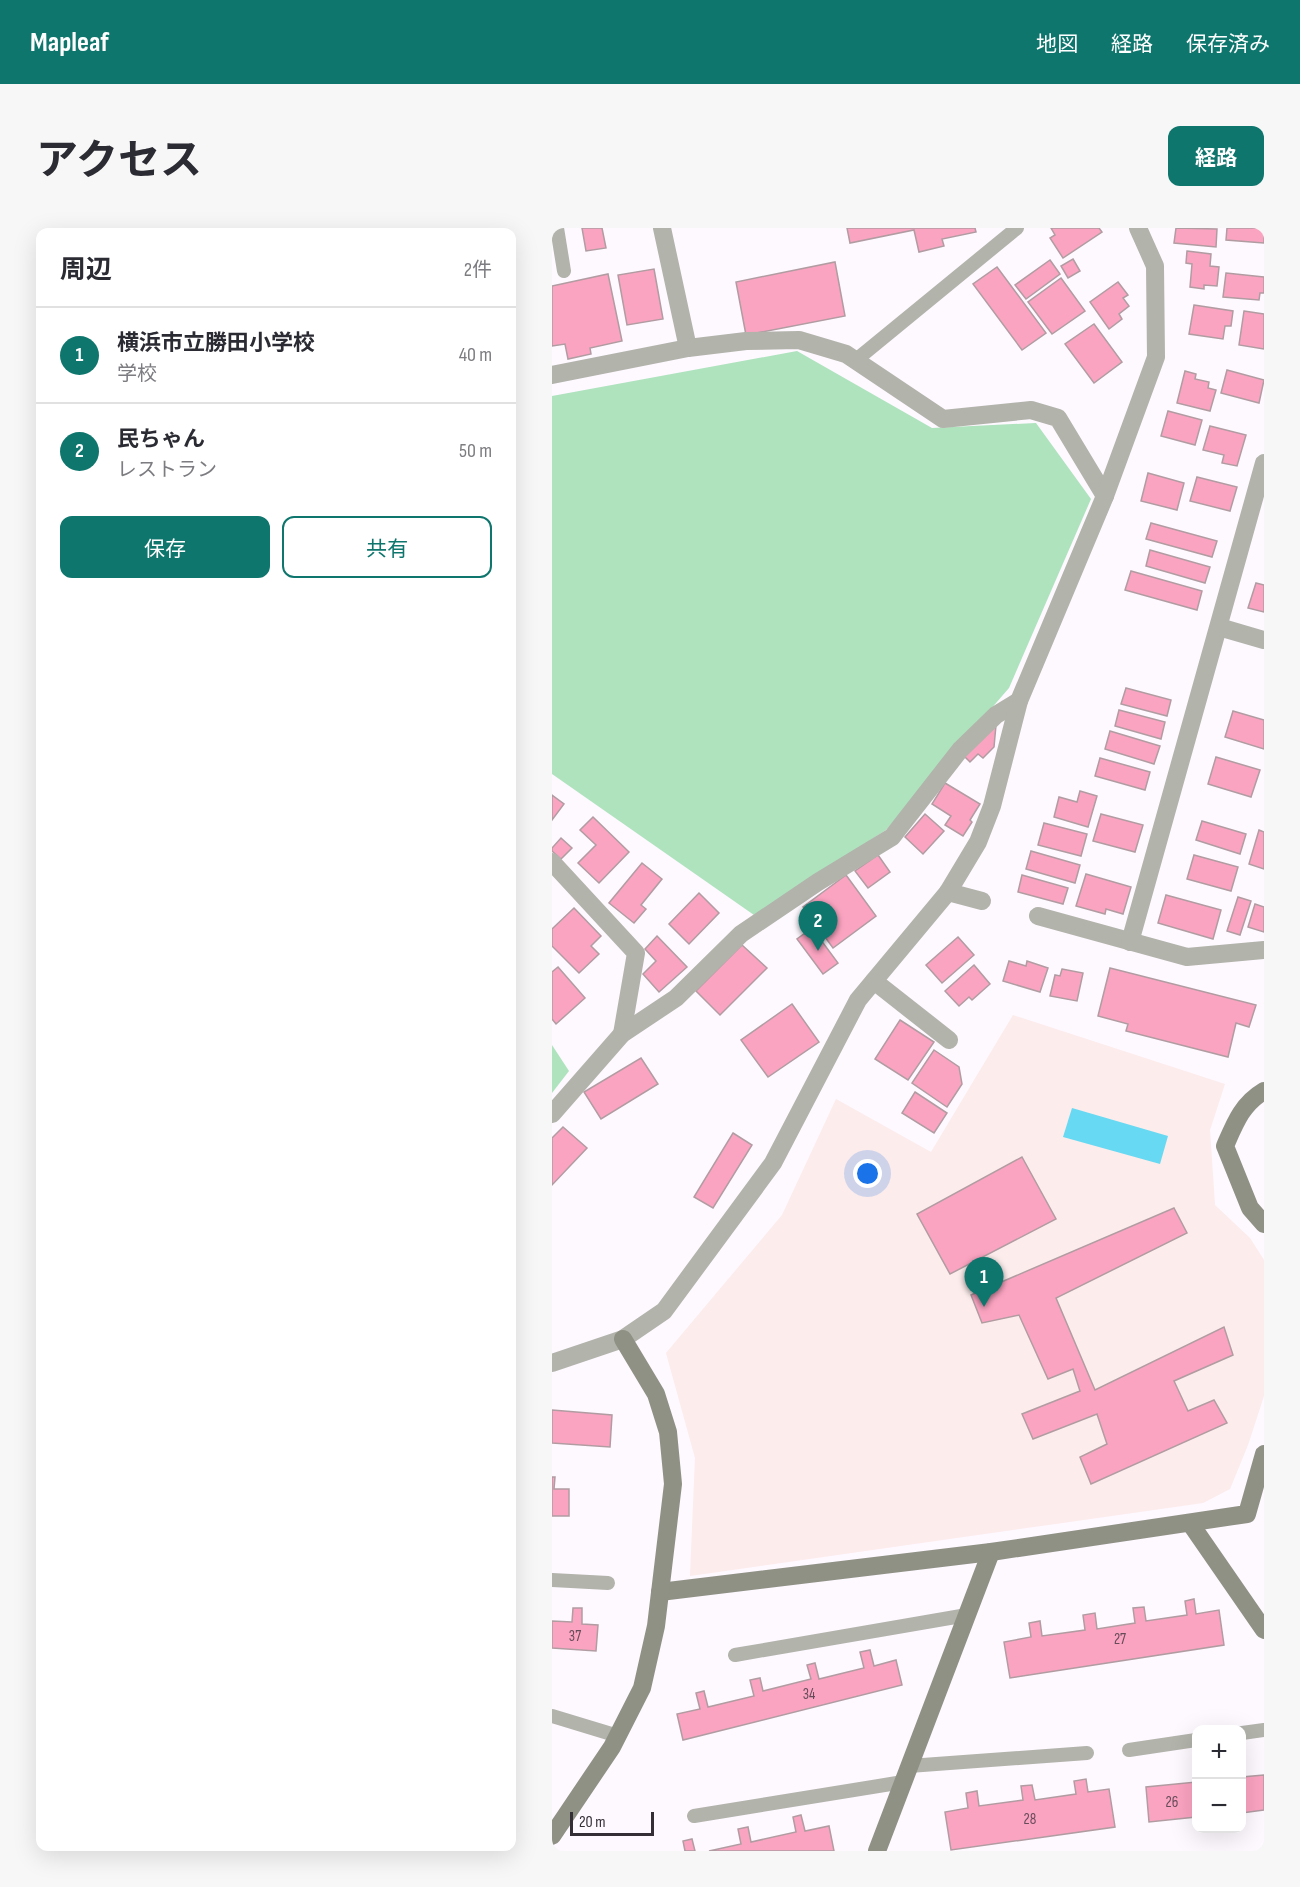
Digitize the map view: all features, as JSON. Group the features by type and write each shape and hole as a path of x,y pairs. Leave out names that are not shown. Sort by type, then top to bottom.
{"street":[{"path":"662,228 688,348"},
{"path":"552,1363 623,1339 664,1311 773,1163 858,1000 948,892 978,842 992,806 1019,701 1106,496 1156,357 1155,266 1138,228"},
{"path":"552,375 688,348 746,341 799,340 846,354 943,419 1031,410 1059,418 1106,496"},
{"path":"1130,942 1264,463"},
{"path":"1219,627 1264,640"},
{"path":"552,1114 622,1034 676,998 741,934 818,882 892,837 960,750 996,715 1019,701"},
{"path":"552,861 636,953 622,1034"},
{"path":"948,892 982,901"},
{"path":"1038,916 1187,957 1264,950"},
{"path":"874,981 949,1040"},
{"path":"1264,1091 1251,1098 1236,1120 1225,1146 1250,1208 1264,1224"},
{"path":"552,1836 618,1736 642,1688 656,1626 673,1484 668,1432 656,1394 623,1339"},
{"path":"660,1592 990,1552 1247,1514 1264,1454"},
{"path":"1190,1523 1264,1630"},
{"path":"877,1851 990,1552"}],"lane":[{"path":"557,228 564,271"},
{"path":"856,360 1017,228"},
{"path":"552,1580 608,1583"},
{"path":"735,1655 967,1615"},
{"path":"552,1716 618,1736"},
{"path":"1246,1732 1264,1730"},
{"path":"1130,1750 1192,1741"},
{"path":"693,1816 906,1774 1087,1754"}],"shaded area":[{"path":"1013,1015 1225,1084 1210,1130 1215,1205 1250,1238 1264,1260 1264,1396 1230,1489 1203,1503 690,1576 695,1458 666,1353 782,1215 836,1099 931,1152"}],"green space":[{"path":"797,351 932,428 1036,423 1091,499 1009,688 886,830 754,915 552,774 552,396"},
{"path":"552,1045 569,1071 552,1093"}],"water":[{"path":"1072,1108 1168,1136 1160,1164 1063,1137"}],"building":[{"path":"582,228 602,228 606,248 586,251"},
{"path":"847,228 975,228 976,232 942,239 944,246 919,252 914,230 850,243"},
{"path":"1051,228 1099,228 1102,232 1063,258 1050,238 1055,235"},
{"path":"1176,228 1217,229 1216,247 1174,243"},
{"path":"1227,228 1264,228 1264,243 1226,240"},
{"path":"1187,251 1211,254 1210,266 1219,267 1217,286 1204,285 1204,289 1190,287 1192,264 1186,263"},
{"path":"1073,259 1080,271 1068,278 1061,266"},
{"path":"1050,260 1060,274 1026,299 1015,285"},
{"path":"835,262 845,316 746,335 736,282"},
{"path":"997,267 1046,333 1022,350 973,284"},
{"path":"654,269 663,319 627,325 618,275"},
{"path":"1226,273 1264,277 1264,293 1260,293 1259,300 1223,297"},
{"path":"608,274 622,341 590,348 591,354 568,359 565,344 552,346 552,286"},
{"path":"1061,278 1085,311 1052,334 1028,302"},
{"path":"1118,282 1128,295 1123,298 1129,306 1119,314 1122,319 1109,329 1090,302"},
{"path":"1194,305 1233,311 1231,326 1225,326 1223,339 1189,334"},
{"path":"1244,311 1264,314 1264,349 1239,345"},
{"path":"1094,324 1122,362 1094,383 1065,344"},
{"path":"1227,370 1264,380 1259,403 1221,393"},
{"path":"1185,371 1196,374 1195,379 1209,382 1208,388 1216,390 1210,411 1177,403"},
{"path":"1168,411 1202,420 1195,445 1161,436"},
{"path":"1210,426 1246,435 1237,466 1222,463 1224,455 1203,450"},
{"path":"1148,473 1184,483 1177,510 1141,501"},
{"path":"1197,477 1237,487 1230,511 1190,501"},
{"path":"1151,523 1217,541 1212,557 1146,539"},
{"path":"1150,550 1210,567 1205,583 1146,566"},
{"path":"1131,571 1202,591 1197,610 1125,590"},
{"path":"1256,583 1264,585 1264,612 1248,608"},
{"path":"1126,688 1171,700 1167,716 1121,704"},
{"path":"1119,710 1165,722 1161,739 1115,726"},
{"path":"1233,711 1264,720 1264,749 1225,737"},
{"path":"996,725 994,747 983,758 978,754 970,762 964,756"},
{"path":"1110,731 1160,746 1154,764 1105,749"},
{"path":"1216,757 1260,770 1251,797 1208,784"},
{"path":"1100,758 1150,772 1145,790 1095,776"},
{"path":"945,783 980,804 963,836 945,825 951,816 932,804"},
{"path":"1080,791 1097,796 1088,827 1054,817 1059,797 1077,802"},
{"path":"552,795 564,804 552,820"},
{"path":"925,814 944,831 923,854 905,837"},
{"path":"1101,814 1143,825 1135,852 1093,841"},
{"path":"593,817 629,852 599,883 578,863 596,845 580,830"},
{"path":"1202,821 1246,834 1240,854 1196,840"},
{"path":"1044,823 1087,834 1081,856 1038,845"},
{"path":"1259,830 1264,832 1264,869 1249,864"},
{"path":"561,838 572,848 561,859 552,851 552,848"},
{"path":"1031,851 1080,865 1075,883 1026,869"},
{"path":"878,855 890,872 868,888 855,871"},
{"path":"1194,855 1238,867 1231,891 1187,879"},
{"path":"642,863 662,879 641,905 646,909 634,923 609,903"},
{"path":"1086,874 1131,887 1123,914 1106,909 1105,914 1076,906"},
{"path":"846,875 876,916 833,948 803,907"},
{"path":"1022,875 1068,888 1063,904 1018,892"},
{"path":"699,893 719,913 689,944 669,924"},
{"path":"1166,895 1221,910 1213,939 1158,923"},
{"path":"1238,897 1251,901 1240,935 1227,931"},
{"path":"1255,904 1264,907 1264,932 1248,927"},
{"path":"574,908 601,936 591,946 599,954 579,973 552,946 552,929"},
{"path":"812,928 838,963 823,974 797,939"},
{"path":"657,936 687,967 659,992 643,974 656,961 645,949"},
{"path":"958,937 974,955 942,983 926,965"},
{"path":"742,945 767,968 720,1015 696,991"},
{"path":"1009,961 1026,966 1027,961 1048,968 1040,992 1003,981"},
{"path":"974,965 990,984 972,1000 969,997 959,1006 945,991"},
{"path":"558,967 585,998 556,1024 552,1019 552,972"},
{"path":"1110,968 1256,1005 1249,1027 1236,1023 1228,1057 1126,1031 1128,1024 1098,1016"},
{"path":"1062,969 1083,973 1077,1001 1050,996 1055,975 1060,976"},
{"path":"792,1004 819,1042 768,1077 741,1040"},
{"path":"900,1020 934,1042 908,1080 875,1059"},
{"path":"934,1050 959,1067 962,1084 947,1107 912,1083"},
{"path":"641,1058 658,1084 601,1119 584,1092"},
{"path":"915,1092 947,1113 934,1133 902,1113"},
{"path":"563,1127 587,1148 552,1185 552,1138"},
{"path":"733,1133 752,1145 713,1208 694,1197"},
{"path":"1022,1157 1056,1219 950,1274 917,1214"},
{"path":"1174,1208 1187,1233 1056,1298 1095,1390 1224,1327 1233,1355 1174,1381 1188,1411 1214,1400 1227,1423 1091,1484 1080,1457 1107,1444 1097,1414 1033,1439 1022,1414 1080,1391 1073,1369 1048,1379 1019,1315 982,1323 971,1295"},
{"path":"552,1410 612,1415 610,1447 552,1443"},
{"path":"552,1477 555,1477 554,1489 569,1489 569,1516 552,1516"},
{"path":"1194,1599 1196,1614 1219,1610 1224,1645 1010,1678 1004,1642 1031,1637 1029,1623 1040,1621 1042,1636 1085,1630 1083,1615 1095,1613 1097,1629 1135,1623 1133,1608 1144,1607 1146,1621 1187,1615 1185,1601"},
{"path":"573,1608 582,1608 582,1624 598,1625 596,1651 552,1648 552,1621 572,1622"},
{"path":"870,1650 874,1666 896,1660 902,1685 683,1740 677,1714 700,1709 696,1693 704,1691 708,1707 754,1696 750,1680 760,1678 763,1691 811,1679 807,1665 815,1663 819,1679 864,1668 860,1652"},
{"path":"1264,1775 1264,1810 1246,1812 1246,1777"},
{"path":"1086,1779 1088,1792 1109,1789 1115,1827 951,1850 945,1812 968,1808 966,1793 977,1791 979,1806 1023,1800 1021,1786 1032,1785 1035,1800 1076,1794 1074,1781"},
{"path":"1192,1782 1192,1817 1149,1822 1146,1787"},
{"path":"801,1815 805,1831 829,1826 834,1851 709,1851 741,1844 738,1829 748,1827 751,1842 796,1832 793,1817"},
{"path":"692,1839 695,1851 685,1851 683,1841"}],"place":[{"name":"民ちゃん","path":"818,951"},
{"name":"横浜市立勝田小学校","path":"984,1307"}]}
